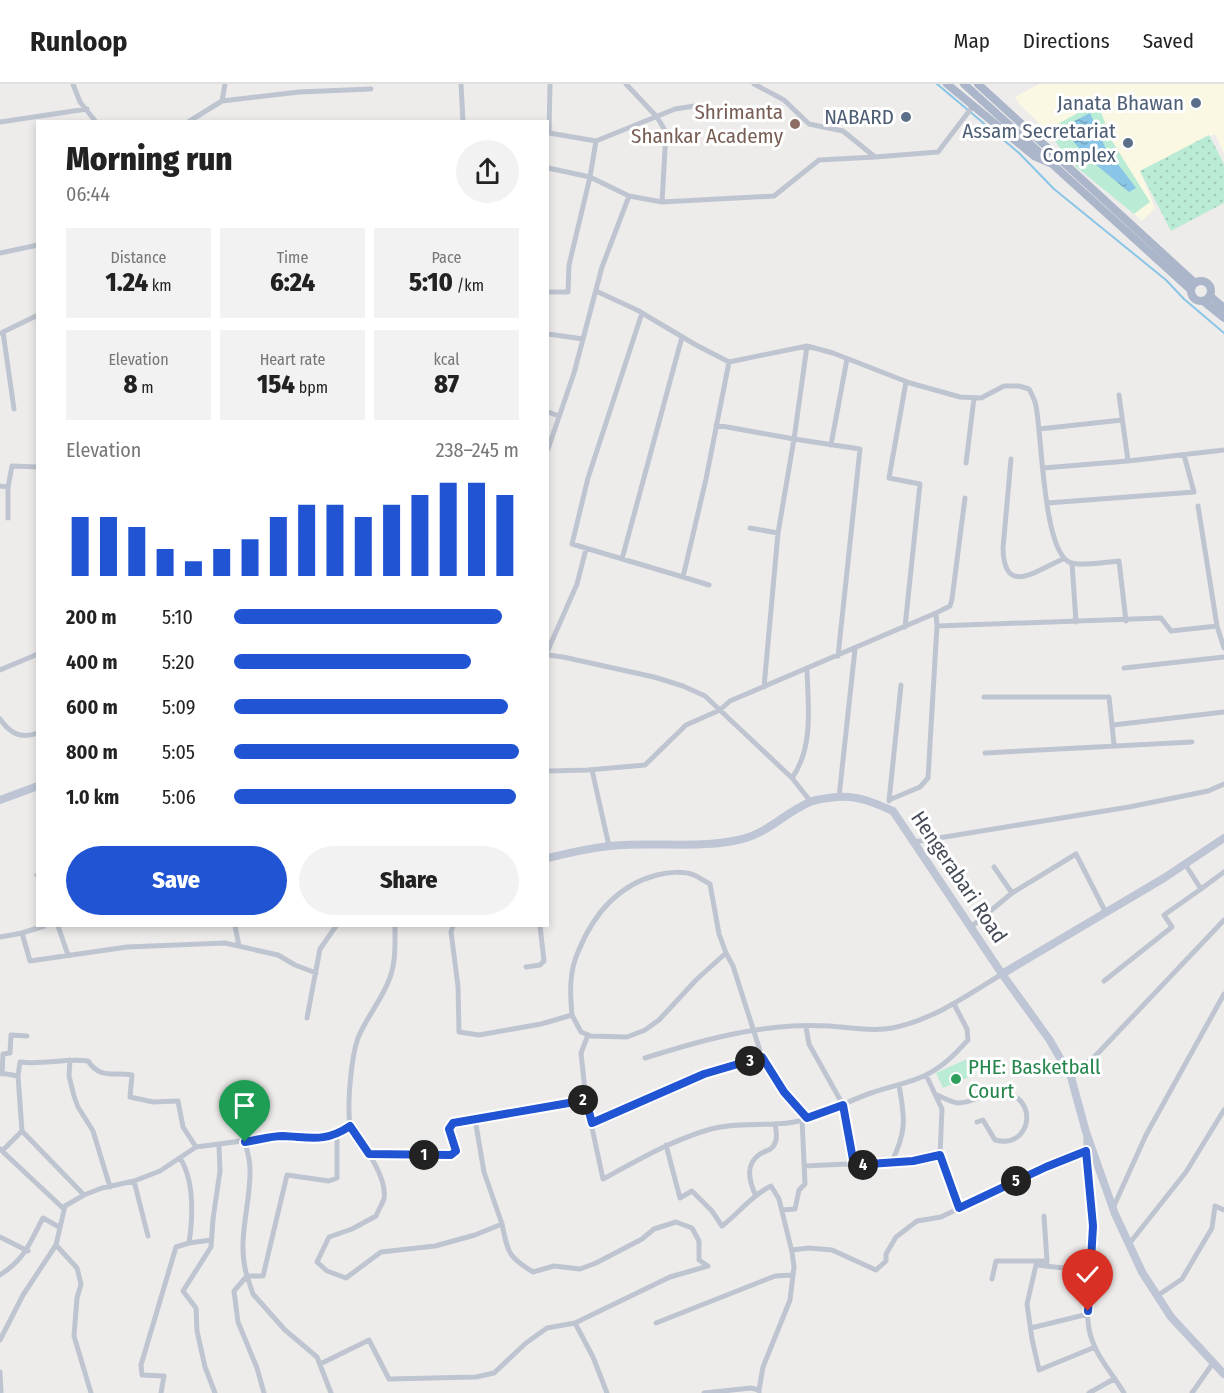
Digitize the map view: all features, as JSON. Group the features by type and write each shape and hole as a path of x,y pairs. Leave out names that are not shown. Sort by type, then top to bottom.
{"main road":[{"path":"947,84 1034,156 1053,164"},
{"path":"964,84 1193,286"},
{"path":"978,84 1193,286 1195,299 1207,298 1224,308"},
{"path":"1193,286 1200,281 1207,282 1211,288 1207,298"},
{"path":"1207,298 1224,318"},
{"path":"0,800 36,787"},
{"name":"Hengerabari Road","path":"549,858 609,846 736,841 757,835 811,802 838,797 859,798 889,804 1002,974 1049,1039 1071,1077 1086,1132 1113,1208 1142,1272 1171,1317 1212,1363 1224,1373"},
{"name":"Hengerabari Road","path":"1002,974 1106,913 1224,837"}],"street":[{"path":"73,84 80,102 95,120"},
{"path":"222,101 225,84"},
{"path":"299,84 299,92"},
{"path":"461,84 463,120"},
{"path":"549,120 550,84"},
{"path":"626,84 657,117 666,132 662,202"},
{"path":"754,84 784,100 809,124 843,131 875,157"},
{"path":"191,120 222,101 299,92 371,89"},
{"path":"549,133 596,141 675,109 701,105"},
{"path":"549,168 590,177 629,196 662,202 774,196 819,160 938,152 972,107"},
{"path":"0,122 87,109"},
{"path":"549,292 568,291 569,265 596,141"},
{"path":"549,446 574,373 602,267 629,196"},
{"path":"0,253 36,245"},
{"path":"596,291 642,313 682,338 729,362 807,346 906,382 960,397 981,398 1004,386 1029,389 1036,404 1047,503 1054,541 1063,559 1071,563 1119,561 1126,621"},
{"path":"642,313 588,478 572,544 709,585"},
{"path":"14,409 2,333 36,316"},
{"path":"549,334 583,339"},
{"path":"622,559 682,338"},
{"path":"764,687 778,533 807,346"},
{"path":"831,445 847,359"},
{"path":"683,577 729,362"},
{"path":"905,627 920,484 889,478 906,382"},
{"path":"1119,395 1128,461"},
{"path":"966,463 974,398"},
{"path":"549,412 559,416"},
{"path":"1039,429 1122,420"},
{"path":"717,425 860,449 838,656"},
{"path":"1043,468 1224,450"},
{"path":"1047,503 1194,492 1184,455"},
{"path":"1011,459 1004,548 1004,561 1008,574 1013,577 1022,577 1063,559"},
{"path":"8,518 8,487 12,466 36,467"},
{"path":"0,486 8,487"},
{"path":"549,771 645,765 686,725 720,710 730,701 807,670 950,606 965,498"},
{"path":"1198,506 1217,626 1224,648"},
{"path":"750,528 778,533"},
{"path":"549,648 577,584 586,549"},
{"path":"1071,563 1076,622"},
{"path":"889,804 920,788 928,778 936,613"},
{"path":"937,626 1161,618 1171,631 1217,626"},
{"path":"838,797 855,649"},
{"path":"0,670 36,655"},
{"path":"549,655 631,672 683,686 705,696 792,778 811,802"},
{"path":"1124,668 1224,657"},
{"path":"792,778 800,768 806,744 807,670"},
{"path":"889,804 901,685"},
{"path":"984,697 1108,697 1114,744"},
{"path":"1113,725 1224,712"},
{"path":"0,719 7,730 27,737 36,734"},
{"path":"985,753 1114,744 1192,742"},
{"path":"592,770 609,846"},
{"path":"914,842 1129,807 1208,791 1224,784"},
{"path":"971,927 1012,893 1077,854 1106,913"},
{"path":"1185,864 1201,889"},
{"path":"994,867 1012,893"},
{"path":"726,953 697,979 659,1020 645,1030 627,1037 588,1035 581,1032 572,1015 570,986 577,953 597,916 622,889 648,877 668,872 692,874 710,884 719,934 732,966 762,1057 784,1092 805,1119 805,1184 800,1190 795,1209 782,1210"},
{"path":"1104,981 1172,927 1164,915 1224,872"},
{"path":"1071,1077 1106,1044 1224,921"},
{"path":"0,937 41,927"},
{"path":"58,927 68,955"},
{"path":"235,927 239,946"},
{"path":"307,1018 320,949 335,927"},
{"path":"395,927 395,958 389,980 358,1038 352,1067 348,1114 350,1126 369,1154 380,1176 384,1197 376,1216 352,1229 329,1237 317,1262 327,1271 345,1278 381,1252 435,1246 475,1235 502,1224"},
{"path":"453,927 451,932 458,986 459,1032 479,1035 541,1024 572,1015"},
{"path":"526,967 540,965 544,961 540,927"},
{"path":"22,933 30,961 127,947 225,943 278,955 316,973"},
{"path":"645,1058 712,1038 753,1031 795,1026 874,1031 895,1028 954,1004 1002,974"},
{"path":"1113,1208 1146,1135 1224,994"},
{"path":"588,1035 581,1053 586,1100 603,1179 666,1145 714,1128 775,1124 805,1119 873,1092 926,1075 950,1060 968,1040 967,1029 954,1004"},
{"path":"806,1027 809,1044 843,1105 854,1165"},
{"path":"18,1076 1,1073 3,1054 9,1053 11,1035 27,1036"},
{"path":"592,1123 704,1074 762,1057"},
{"path":"70,1060 69,1076 74,1096 93,1131 110,1187"},
{"path":"84,1195 22,1131 18,1076 21,1062 31,1064 70,1060 88,1062 93,1069 102,1074 116,1072 132,1075 130,1097 153,1102 178,1101 183,1128 195,1147"},
{"path":"926,1075 942,1109 940,1155 959,1208"},
{"path":"891,1163 901,1143 905,1116 898,1085"},
{"path":"937,1095 960,1103 988,1093 1010,1094 1015,1096 1024,1107 1026,1115 1024,1132 1017,1138 1003,1142 995,1140 983,1120 977,1122"},
{"path":"369,1154 442,1156 454,1154 456,1148 450,1126 453,1123 586,1100"},
{"path":"1129,1244 1186,1172 1224,1110"},
{"path":"320,1364 369,1340 389,1379 476,1377 494,1373 526,1343 547,1328 575,1323 670,1277 708,1266 699,1260 699,1241 692,1228 676,1222 654,1229 642,1239 580,1269 554,1266 533,1272 514,1261 507,1249 502,1224 484,1172 475,1119"},
{"path":"755,1194 749,1180 749,1171 760,1154 771,1150 777,1141 775,1124"},
{"path":"0,1340 23,1295 56,1245 65,1206 84,1195 160,1171 195,1147 280,1136 320,1139 337,1135 350,1126"},
{"path":"22,1131 1,1150 64,1209"},
{"path":"1086,1132 1093,1226 1089,1329 1104,1366 1124,1393"},
{"path":"264,1393 257,1368 238,1322 234,1291 247,1276 263,1276 287,1175 329,1181 337,1178 337,1135"},
{"path":"245,1142 250,1169 242,1244 243,1263 247,1276 254,1294 285,1330 317,1357 331,1393"},
{"path":"216,1393 205,1367 196,1331 196,1308 183,1291 211,1247 220,1171 219,1145"},
{"path":"666,1145 680,1198 692,1191 722,1226 737,1214 755,1194 771,1186 779,1198 792,1250 793,1275 790,1300 768,1351 759,1391 751,1388 704,1393"},
{"path":"792,1250 810,1248 832,1251 876,1270 886,1261 886,1254 896,1237 917,1221 941,1217 1046,1167 1086,1151"},
{"path":"804,1166 891,1163 940,1155"},
{"path":"180,1158 188,1169 191,1197 192,1224 189,1243"},
{"path":"134,1181 148,1236"},
{"path":"1157,1296 1182,1279 1212,1228 1215,1206 1224,1210"},
{"path":"1044,1216 1047,1264"},
{"path":"0,1275 18,1262 27,1251 43,1218 59,1227"},
{"path":"0,1237 27,1251"},
{"path":"160,1393 164,1376 142,1375 141,1365 176,1247 211,1240"},
{"path":"56,1245 77,1268 81,1284 77,1298 74,1335 91,1393"},
{"path":"992,1279 996,1261 1047,1264 1092,1271"},
{"path":"1047,1264 1036,1265 1027,1304 1040,1370 1095,1347"},
{"path":"656,1323 775,1276 793,1275"},
{"path":"1030,1328 1088,1314"},
{"path":"575,1323 593,1357 607,1393"},
{"path":"1192,1393 1212,1363"},
{"path":"0,1372 1,1393"},
{"path":"1089,1393 1114,1378"}],"shaded area":[{"name":"Assam Secretariat Complex","path":"1039,84 1224,84 1224,154 1215,134 1140,171 1155,208 1142,221 1019,104 1015,97"}],"green space":[{"path":"1097,102 1112,141 1150,202 1134,214 1069,161 1051,135 1058,124"},
{"path":"1209,135 1224,164 1224,203 1171,231 1140,171"},
{"path":"967,1059 974,1075 943,1088 936,1073"}],"water":[{"path":"1090,113 1105,147 1136,188 1129,192 1089,159 1061,128"}],"waterway":[{"path":"937,84 1019,153 1054,189 1166,280 1184,299 1224,333"}],"place":[{"name":"Janata Bhawan","path":"1196,103"},
{"name":"NABARD","path":"906,117"},
{"name":"Shrimanta Shankar Academy","path":"795,124"},
{"name":"Assam Secretariat Complex","path":"1128,143"},
{"name":"PHE: Basketball Court","path":"956,1079"}],"route":[{"path":"245,1142 280,1136 320,1139 337,1135 350,1126 369,1154 451,1155 456,1151 449,1129 453,1123 586,1100 592,1123 704,1074 762,1057 784,1092 807,1118 843,1105 854,1165 913,1161 940,1155 959,1208 1086,1151 1093,1226 1088,1311"}]}
